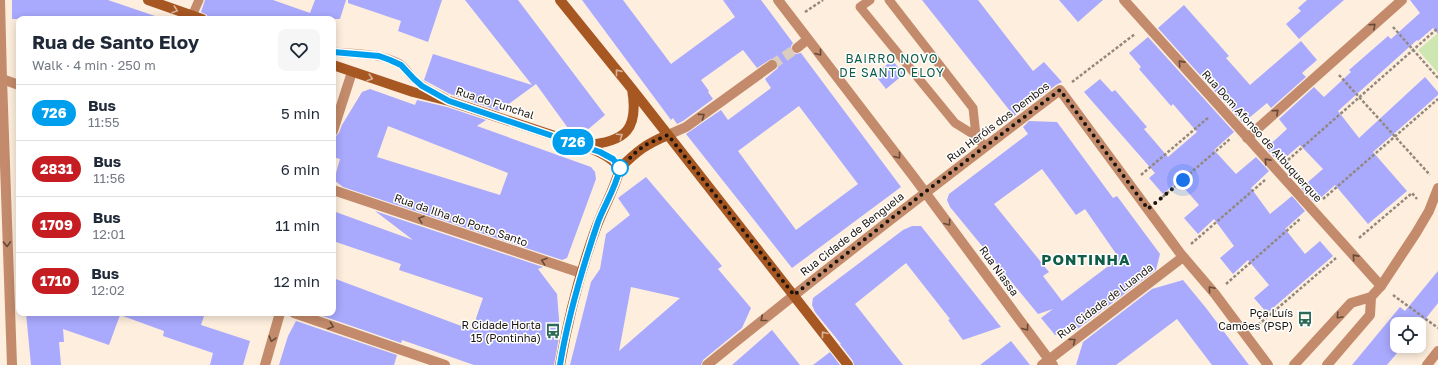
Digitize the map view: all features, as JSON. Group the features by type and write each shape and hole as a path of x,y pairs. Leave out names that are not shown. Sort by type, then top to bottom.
{"main road":[{"path":"148,0 194,16"},
{"path":"560,0 632,89 848,365"},
{"name":"Rua do Funchal","path":"336,66 413,92 449,101 582,145 613,159 620,168"},
{"path":"582,145 608,142 617,139 629,129 634,112 632,89"},
{"path":"560,365 581,273 600,218 618,177 620,168 645,145 668,135"}],"street":[{"path":"0,0 12,365"},
{"name":"Rua Niassa","path":"778,0 925,192 1048,363"},
{"path":"1244,134 1330,65 1402,0"},
{"name":"Rua Dom Afonso de Albuquerque","path":"1126,1 1381,286"},
{"path":"797,48 808,39"},
{"path":"668,135 686,127 772,65"},
{"path":"336,122 352,72"},
{"path":"2,79 16,84"},
{"name":"Rua Heróis dos Dembos","path":"925,192 1060,90 1182,255 1215,294 1268,365"},
{"path":"1294,365 1350,303 1371,297 1381,286 1416,233 1429,210 1436,183"},
{"name":"Rua da Ilha do Porto Santo","path":"336,191 581,273"},
{"name":"Rua Cidade de Benguela","path":"707,365 925,192"},
{"name":"Rua Cidade de Luanda","path":"1048,363 1182,255"},
{"path":"1327,365 1370,315 1371,297"},
{"path":"265,365 279,316"},
{"path":"303,316 445,365"},
{"path":"1427,365 1438,351"}],"lane":[{"path":"197,16 199,0"},
{"path":"870,0 860,6 955,123 976,136 984,147"},
{"path":"889,0 973,108 976,136"},
{"path":"336,52 379,56 390,60 401,65 422,86 449,101"}],"path":[{"path":"793,20 823,0"},
{"path":"1060,90 1147,25"},
{"path":"1182,255 1276,170 1438,28"},
{"path":"1398,32 1438,78"},
{"path":"1330,65 1436,183"},
{"path":"1215,294 1438,99"},
{"path":"1130,184 1220,107"},
{"path":"1148,209 1244,134"},
{"path":"1381,286 1438,328"}],"green space":[{"path":"1438,33 1438,73 1418,50"}],"building":[{"path":"12,0 108,0 155,16 16,16 16,19 12,19"},
{"path":"205,0 273,0 310,13 315,0 346,0 340,19 336,19 336,16 207,16 201,12"},
{"path":"348,0 442,0 428,42 398,31 401,21 348,3"},
{"path":"465,0 518,0 605,115 579,137 573,135 536,84 499,111 450,94 424,80 433,54 532,85"},
{"path":"582,0 623,0 671,64 735,17 723,0 761,0 793,43 791,46 792,52 795,54 801,53 901,187 792,268 686,134 721,110 728,120 771,88 765,79 778,68 777,61 771,59 757,68 743,50 701,80 713,99 677,124 673,118 671,120","holes":["799,106 858,184 796,230 738,151"]},
{"path":"922,0 978,0 1033,71 1044,62 1062,82 1014,116"},
{"path":"1059,0 1103,0 1078,22"},
{"path":"1307,0 1344,0 1299,39 1286,24 1301,11 1298,8"},
{"path":"1410,0 1438,0 1438,34 1433,28 1418,41 1417,40 1338,111 1359,138 1425,77 1438,92 1438,95 1373,152 1407,191 1368,224 1335,185 1315,203 1301,188 1323,169 1300,145 1279,163 1266,148 1287,129 1279,119 1314,87 1324,97 1351,72 1349,70 1388,36 1391,39 1420,13"},
{"path":"1184,5 1229,56 1226,58 1250,85 1301,41 1317,60 1302,73 1306,77 1271,108 1267,103 1243,123 1158,28"},
{"path":"1148,37 1234,132 1214,150 1236,174 1256,157 1269,171 1251,188 1270,214 1292,196 1305,211 1285,229 1305,254 1320,241 1333,256 1267,313 1254,298 1269,285 1248,260 1233,274 1220,258 1234,246 1214,219 1198,234 1184,218 1199,205 1178,181 1163,194 1149,178 1155,173 1084,92 1100,79 1112,92 1115,90 1147,127 1144,129 1168,157 1197,132 1173,104 1171,106 1139,69 1141,67 1129,53"},
{"path":"892,60 904,74 886,89 875,75"},
{"path":"370,89 415,105 417,100 447,107 486,120 477,126 591,167 595,172 596,179 567,258 562,260 343,187 336,182 336,173 340,159 336,158 336,136 362,92","holes":["388,126 508,173 500,195 377,157"]},
{"path":"1029,121 1057,122 1113,198 1117,196 1160,254 1156,270 1075,331 1055,335 1041,318 1053,309 1038,314 950,207 947,200 949,194 1028,134 1023,127","holes":["1042,169 1076,215 1085,209 1119,258 1062,301 1043,276 1049,272 994,204"]},
{"path":"646,177 722,266 718,269 751,308 742,328 703,360 701,365 570,365 591,282 600,269 606,234 630,215 618,198","holes":["631,287 680,298 619,351"]},
{"path":"375,211 543,267 538,269 557,294 560,332 554,365 474,365 402,340 401,343 323,316 336,316 336,279 472,330 483,298 399,270 401,264 336,242 336,212 413,240"},
{"path":"912,226 921,226 1001,327 963,340 948,320 950,319 906,263 855,304 903,365 854,365 853,361 841,344 815,312 812,305 813,298 903,230"},
{"path":"1438,271 1438,303 1426,318 1392,317 1400,307 1405,311"},
{"path":"1183,280 1249,365 1212,365 1177,319 1116,365 1076,365 1083,342 1152,289"},
{"path":"26,316 120,316 109,345 63,329 64,342 59,342 61,365 31,365"},
{"path":"123,316 204,316 201,325 250,341 243,365 210,365 213,353 163,336 164,331"},
{"path":"1390,319 1390,353 1397,353 1387,365 1352,365"},
{"path":"296,321 397,355 394,365 279,365 288,336"},
{"path":"772,330 800,365 732,365"},
{"path":"1011,341 1030,365 980,365"},
{"path":"830,352 840,365 813,365"}],"tunnel":[{"path":"772,65 797,48"}],"bus line":[{"name":"726","path":"336,52 379,56 390,60 401,65 422,86 449,101 600,152 613,159 620,168 618,177 600,218 581,273 560,365"}],"place":[{"name":"Pça Luís Camões (PSP)","path":"1305,319"},
{"name":"R Cidade Horta 15 (Pontinha)","path":"553,331"}],"district":[{"name":"BAIRRO NOVO DE SANTO ELOY","path":"892,66"},
{"name":"PONTINHA","path":"1086,260"}],"route":[{"path":"620,168 645,145 668,135 794,295 925,192 1060,90 1148,209 1183,180"}]}
